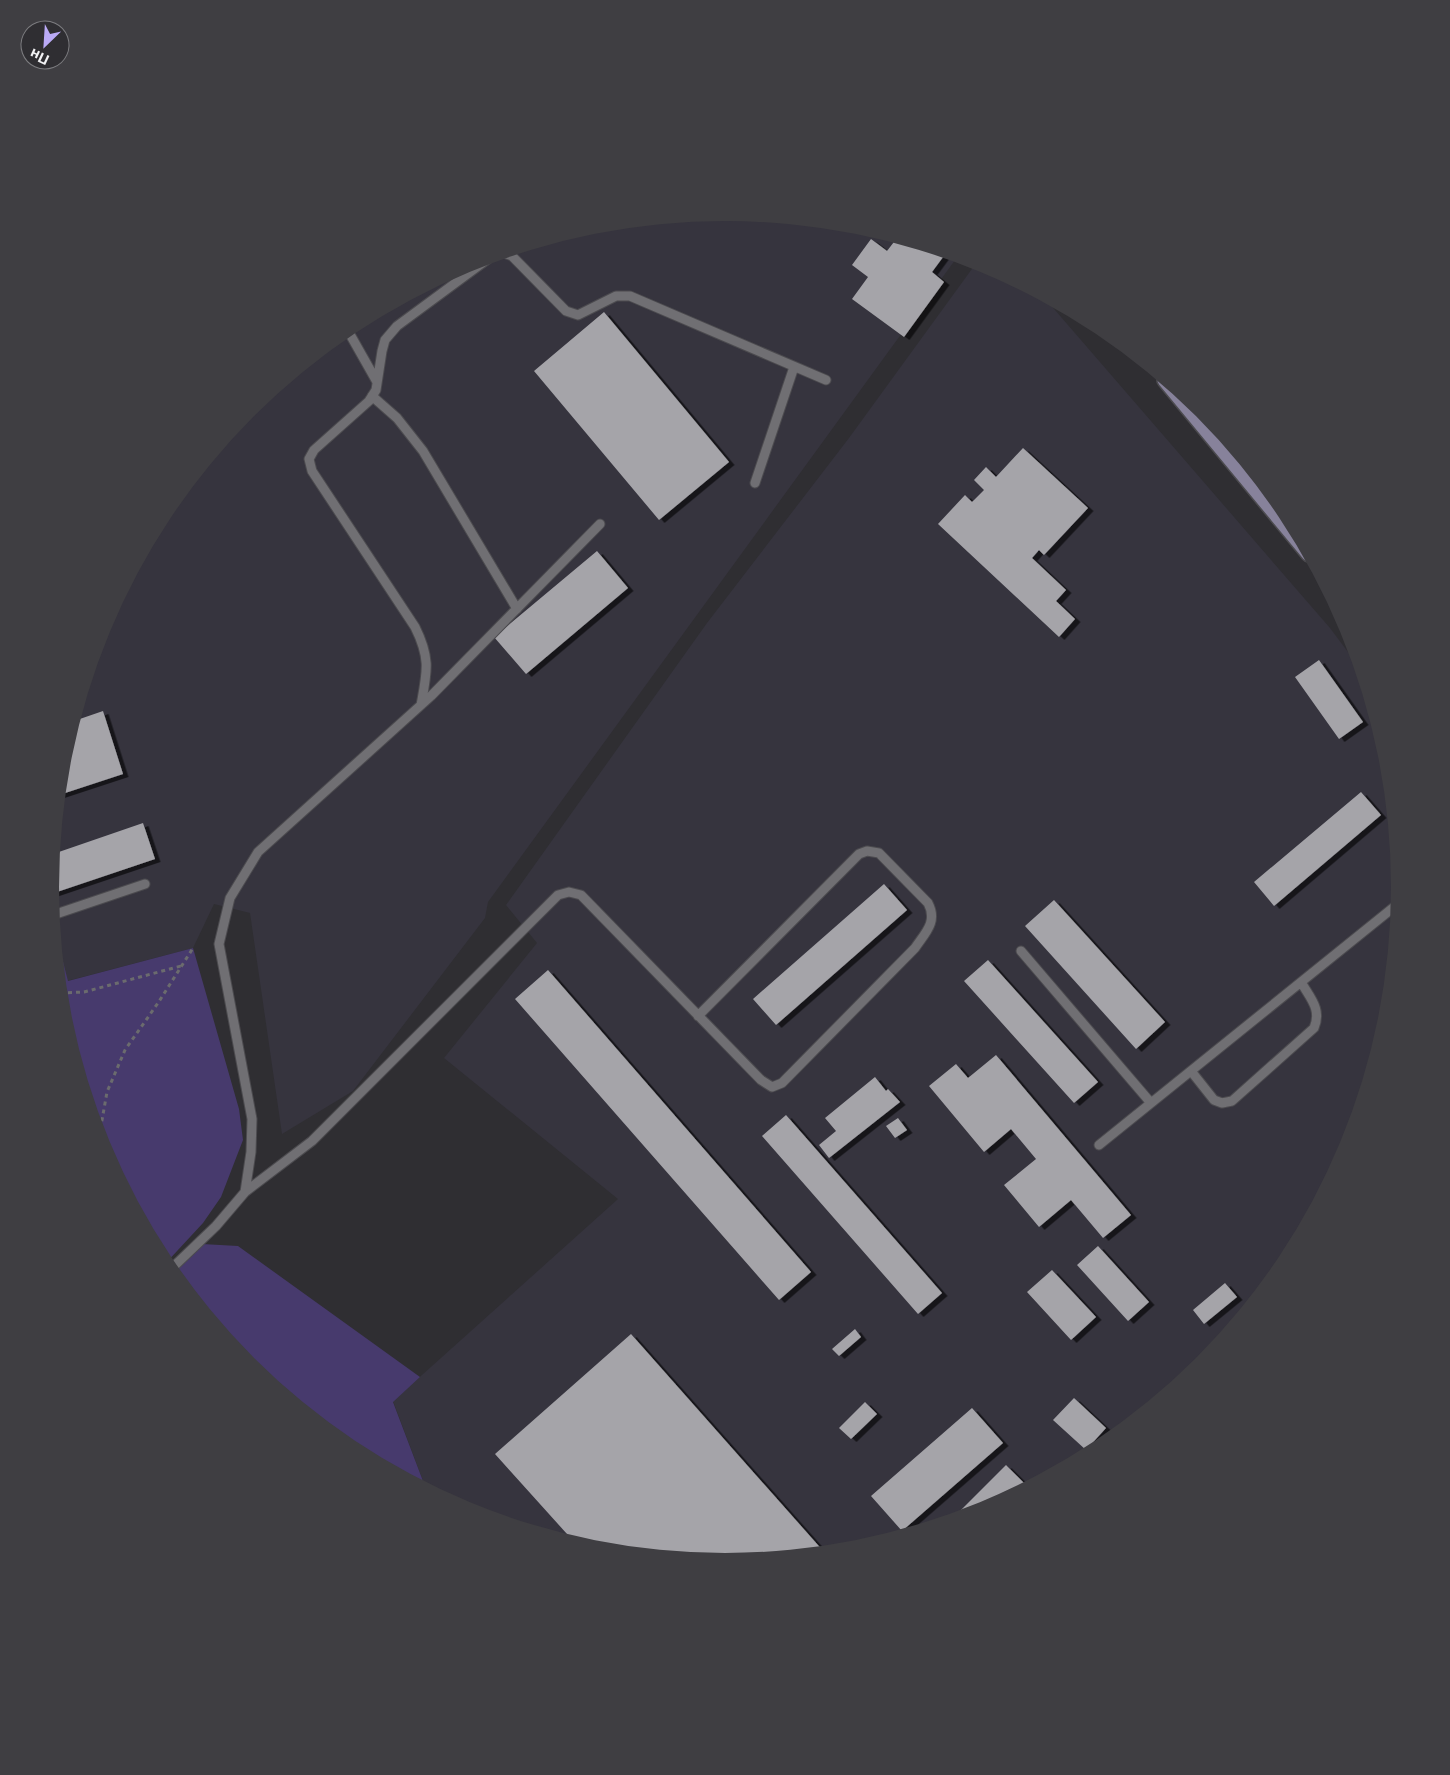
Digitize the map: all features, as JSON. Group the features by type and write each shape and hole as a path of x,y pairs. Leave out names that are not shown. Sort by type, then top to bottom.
{"street":[{"path":"1190,411 1283,524"}],"lane":[{"path":"513,257 566,311 578,315 616,296 630,296 826,380"},
{"path":"421,705 427,669 424,644 415,627 312,471 309,459 314,450 368,401 376,390 385,340 397,326 463,275"},
{"path":"351,337 377,383"},
{"path":"755,483 794,367"},
{"path":"372,396 398,418 423,451 518,609"},
{"path":"245,1192 251,1152 252,1119 219,944 230,898 258,852 421,705 600,524"},
{"path":"176,1265 216,1226 245,1192 312,1141 558,895 569,892 581,895 698,1016 761,1080 772,1086 782,1083 914,948 932,923 932,911 928,904 878,853 867,851 859,854 698,1016"},
{"path":"60,913 145,884"},
{"path":"1099,1145 1391,909"},
{"path":"1021,952 1151,1103"},
{"path":"1190,1071 1214,1100 1222,1103 1232,1101 1314,1028 1318,1018 1317,1009 1301,982"}],"path":[{"path":"102,1122 107,1092 125,1050 193,948"},
{"path":"67,993 84,992 182,966"}],"shaded area":[{"path":"725,221 812,227 855,234 897,244 953,262 488,902 485,918 353,1091 282,1134 250,913 214,904 193,948 67,981 60,931 59,888 60,844 64,801 81,715 109,633 127,593 148,554 196,482 254,416 319,359 392,311 430,290 470,272 553,244 595,234 638,227"},
{"path":"972,269 980,272 1020,290 1054,309 1330,628 1348,652 1369,715 1386,801 1390,844 1390,931 1386,974 1369,1060 1341,1142 1323,1182 1279,1258 1254,1293 1196,1359 1164,1388 1131,1416 1058,1464 1020,1485 980,1503 939,1518 855,1541 812,1548 725,1554 681,1552 595,1541 553,1531 470,1503 423,1481 393,1401 618,1199 444,1058 537,943 506,905 707,623 849,438"},
{"path":"193,948 239,1109 243,1140 221,1197 203,1223 171,1258 127,1182 94,1102 81,1060 63,961 68,981"},
{"path":"202,1244 238,1246 420,1377 393,1402 423,1481 355,1441 319,1416 286,1388 254,1359 224,1327 177,1267"}],"building":[{"path":"871,239 887,251 893,243 942,258 932,272 944,282 904,337 852,299 868,277 852,265"},
{"path":"604,312 729,462 659,520 534,371"},
{"path":"1023,448 1088,508 1044,555 1039,550 1032,558 1066,590 1056,601 1075,619 1059,637 938,524 965,495 972,502 984,490 974,480 986,467 996,477"},
{"path":"597,551 628,588 526,674 494,637"},
{"path":"1319,660 1363,722 1339,739 1295,677"},
{"path":"103,711 123,774 66,793 72,758 80,719"},
{"path":"1361,792 1381,815 1274,906 1254,882"},
{"path":"143,823 155,859 59,891 60,852"},
{"path":"884,884 907,910 776,1025 753,999"},
{"path":"1054,900 1165,1022 1136,1049 1025,926"},
{"path":"988,960 1098,1082 1074,1103 964,981"},
{"path":"548,970 811,1272 779,1300 515,999"},
{"path":"996,1055 1131,1215 1103,1238 1071,1200 1039,1227 1004,1185 1036,1159 1011,1129 984,1152 929,1086 956,1064 968,1078"},
{"path":"875,1077 886,1091 888,1089 900,1102 829,1158 819,1145 836,1131 825,1118"},
{"path":"786,1115 942,1293 918,1314 762,1136"},
{"path":"898,1118 907,1130 895,1138 886,1126"},
{"path":"1098,1246 1149,1302 1128,1321 1077,1265"},
{"path":"1052,1270 1096,1317 1071,1340 1027,1292"},
{"path":"1225,1283 1237,1297 1204,1324 1193,1310"},
{"path":"855,1329 861,1337 839,1356 832,1349"},
{"path":"631,1334 819,1547 725,1554 681,1552 638,1548 567,1534 495,1454"},
{"path":"1074,1398 1106,1428 1093,1442 1084,1448 1053,1420"},
{"path":"865,1402 877,1414 851,1439 839,1428"},
{"path":"972,1408 1003,1443 905,1529 901,1530 871,1496"},
{"path":"1006,1465 1024,1483 980,1503 961,1510"}]}
